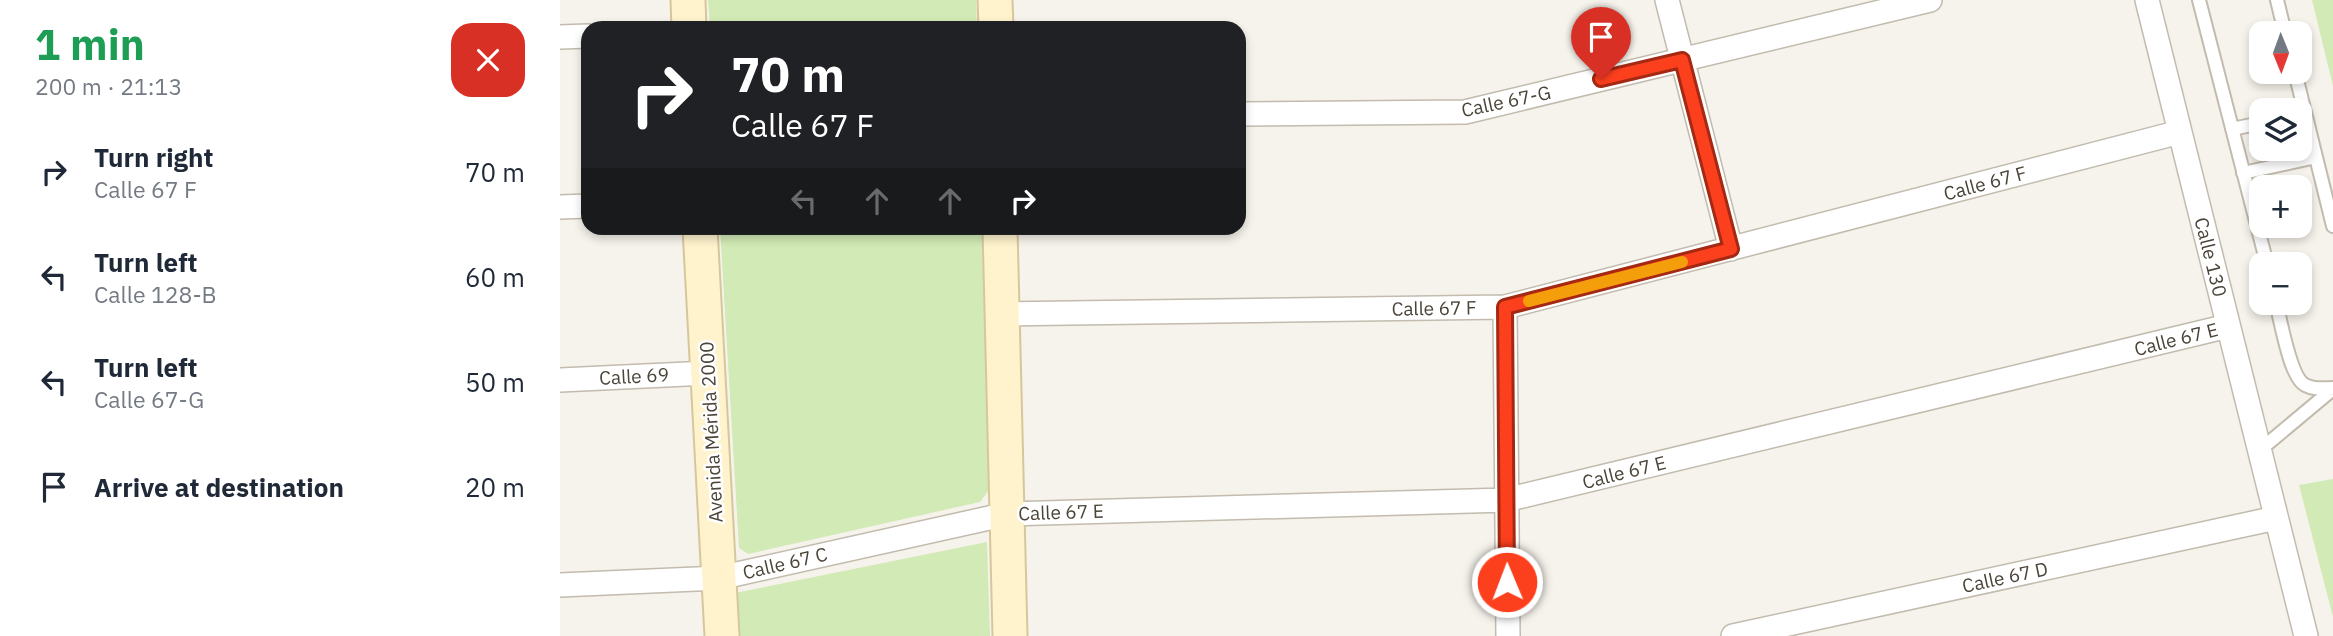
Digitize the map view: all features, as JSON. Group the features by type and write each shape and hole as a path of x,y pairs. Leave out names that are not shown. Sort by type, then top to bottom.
{"main road":[{"path":"688,0 689,21"},
{"path":"995,0 996,21"},
{"name":"Avenida Mérida 2000","path":"700,235 722,636"},
{"path":"1000,235 1010,636"}],"street":[{"path":"1667,0 1731,249"},
{"name":"Calle 67-G","path":"1246,114 1465,112 1930,0"},
{"name":"Calle 130","path":"2147,0 2306,636"},
{"path":"560,37 581,36"},
{"name":"Calle 67 F","path":"1002,314 1505,307 2180,132"},
{"path":"560,207 581,206"},
{"path":"1505,307 1508,636"},
{"name":"Calle 67 E","path":"1007,514 1506,500 2228,326"},
{"name":"Calle 69","path":"560,380 708,373"},
{"name":"Calle 67 C","path":"560,585 719,578 1007,514"},
{"name":"Calle 67 D","path":"1733,636 1833,625 2276,518"}],"lane":[{"path":"2199,0 2264,252"},
{"path":"2277,0 2283,21"},
{"path":"2232,129 2249,125"},
{"path":"2312,144 2333,226"},
{"path":"2243,173 2316,156"},
{"path":"2279,315 2294,373 2303,385 2333,389"},
{"path":"2260,450 2333,389"}],"green space":[{"path":"708,0 976,0 977,21 710,21"},
{"path":"2312,0 2333,0 2333,86"},
{"path":"720,235 982,235 989,490 980,502 748,554 739,548"},
{"path":"2333,479 2333,617 2299,485"},
{"path":"987,542 990,636 738,636 735,593"}],"slow traffic":[{"path":"1529,301 1682,262"}],"route":[{"path":"1507,582 1505,307 1731,249 1682,60 1601,79"}]}
